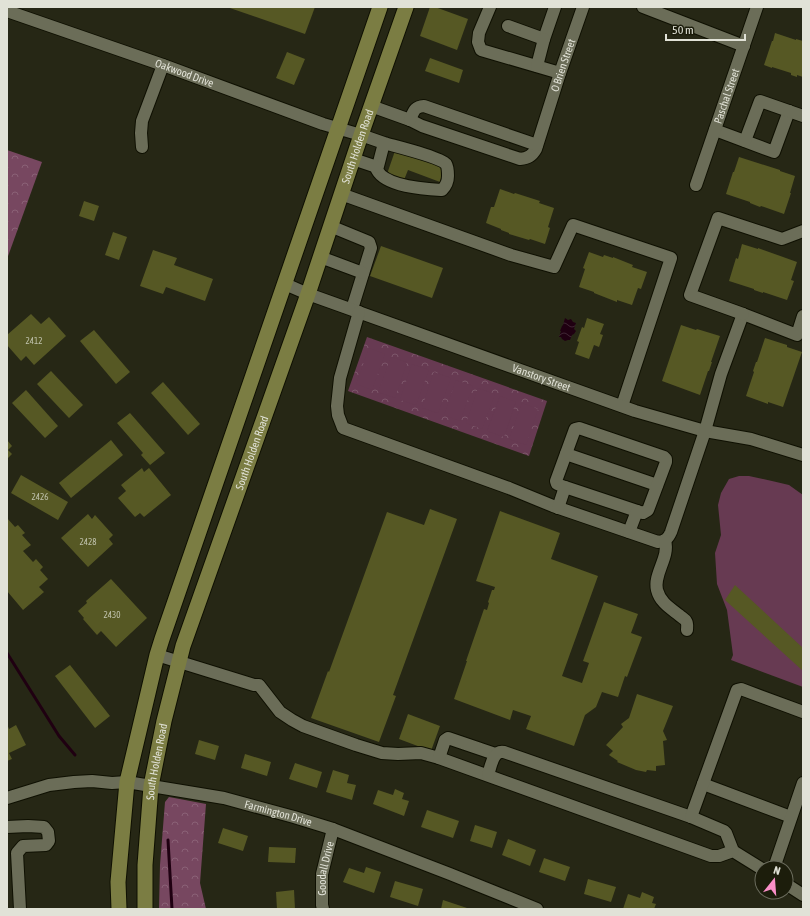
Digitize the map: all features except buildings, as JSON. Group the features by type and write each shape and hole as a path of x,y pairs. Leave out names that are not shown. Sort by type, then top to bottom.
{"main road":[{"name":"South Holden Road","path":"119,909 118,882 127,782 157,655 380,7"},
{"name":"South Holden Road","path":"145,909 145,865 151,786 164,721 183,646 308,294 361,135 406,7"}],"street":[{"path":"490,7 479,33 478,42 481,50 560,73"},
{"path":"536,66 555,7"},
{"name":"O Brien Street","path":"537,145 583,7"},
{"path":"643,7 744,46"},
{"name":"Paschal Street","path":"696,184 757,7"},
{"name":"Oakwood Drive","path":"7,11 338,128 439,160 447,165 448,180 442,190 412,187 394,183 379,174 377,167"},
{"path":"508,26 544,39"},
{"path":"142,147 142,121 163,65"},
{"path":"745,141 760,101 803,116"},
{"path":"371,106 410,120 422,126 520,159 527,158 532,154 537,145 424,106 414,109 410,120"},
{"path":"715,130 774,152 789,111"},
{"path":"353,159 377,167 384,143"},
{"path":"341,194 511,255 554,267 573,225 671,258 622,406"},
{"path":"803,230 782,239 718,218 690,295 797,335 803,316"},
{"path":"330,226 368,242 371,248 363,273 339,383 337,406 338,415 343,428 509,488 556,507 658,542 664,541 672,532 705,431 721,374 743,314"},
{"path":"320,257 363,273"},
{"name":"Vanstory Street","path":"285,284 308,294 635,411 705,431 751,440 803,455"},
{"path":"579,428 664,457 666,462 657,485 648,510 643,513 565,487 557,484 556,481 575,429 579,428"},
{"path":"566,454 657,485"},
{"path":"556,507 565,487"},
{"path":"629,532 637,511"},
{"path":"664,541 666,550 656,583 656,588 666,606 685,620 687,630"},
{"path":"157,655 254,685 259,684 280,712 292,720 302,726 356,745 382,753 398,754 421,752 710,856 718,856 733,850"},
{"path":"691,817 737,690 741,689 803,712"},
{"path":"439,758 445,740 448,738 495,754"},
{"path":"488,775 495,754 500,751 504,752 691,817 724,831 733,850 754,864"},
{"name":"Farmington Drive","path":"7,798 50,785 92,781 112,783 127,782 224,798 334,829 537,909"},
{"path":"777,860 803,783"},
{"path":"703,784 791,817"},
{"path":"7,827 44,827 48,832 49,841 46,845 23,846 17,853 20,909"},
{"name":"Goodall Drive","path":"323,909 322,874 334,829"},
{"path":"794,889 803,895"}],"green space":[{"path":"7,150 42,162 7,259"},
{"path":"367,337 547,401 529,456 348,391"},
{"path":"369,348 385,354 372,390 356,384"},
{"path":"391,357 407,362 395,398 378,392"},
{"path":"412,364 429,370 416,405 400,400"},
{"path":"434,372 451,378 438,413 422,408"},
{"path":"456,380 473,386 460,421 444,415"},
{"path":"478,388 495,394 482,429 466,423"},
{"path":"500,396 516,402 504,437 487,431"},
{"path":"522,403 538,409 526,445 509,439"},
{"path":"739,476 749,476 789,485 803,495 803,687 731,660 733,655 727,610 717,584 715,553 721,535 718,505 721,493 729,479"},
{"path":"169,797 206,804 200,883 206,909 159,909 160,865 165,802"}],"water":[{"path":"565,318 568,320 571,319 576,323 574,329 576,331 570,340 565,341 559,337"}],"waterway":[{"path":"7,653 59,736 75,755"},
{"path":"168,840 172,909"}]}
